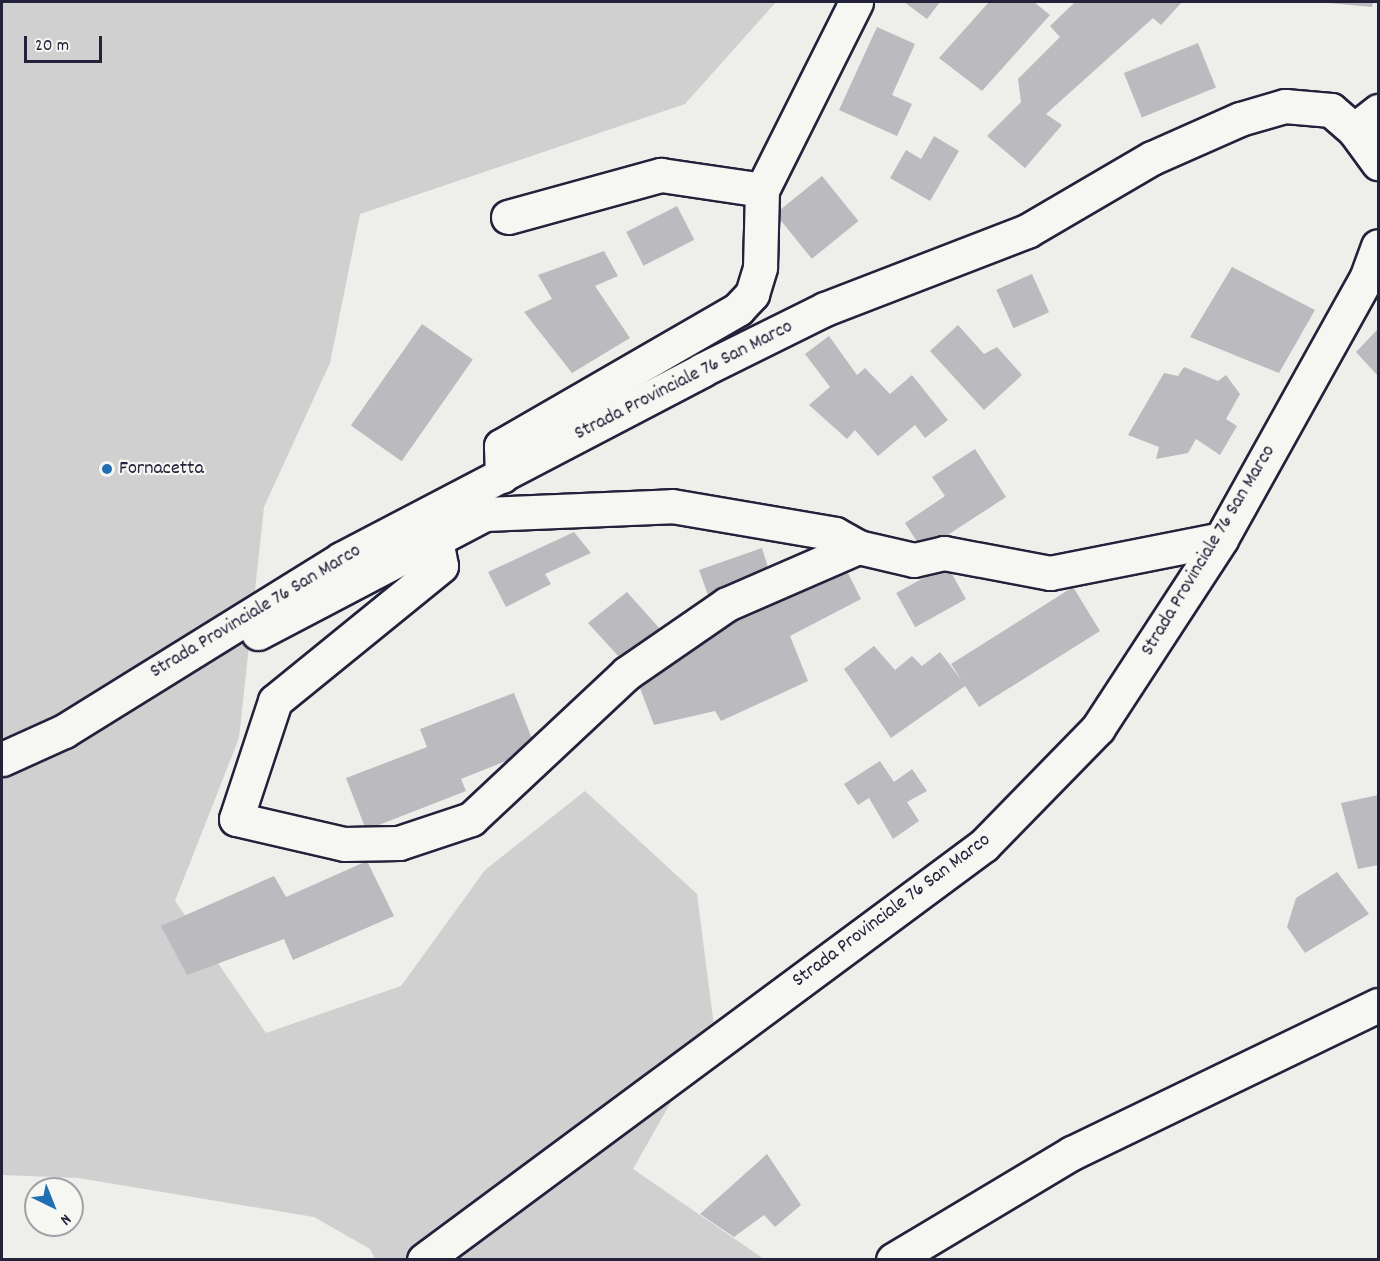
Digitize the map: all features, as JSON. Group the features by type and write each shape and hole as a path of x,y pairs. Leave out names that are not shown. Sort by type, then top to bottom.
{"street":[{"path":"502,476 501,446 745,302 759,276 762,190 856,2"},
{"name":"Strada Provinciale 76 San Marco","path":"2,759 64,731 135,683 341,559 825,309 1027,231 1152,158 1240,119 1304,104 1366,121 1378,163"},
{"path":"508,217 661,175 762,190"},
{"name":"Strada Provinciale 76 San Marco","path":"424,1260 984,845 1098,728 1221,539 1366,279 1378,246"},
{"path":"135,683 171,679 485,514 672,506 836,534 858,547 914,560 944,554 1050,573 1221,539"},
{"path":"436,540 441,566 275,701 236,819 344,844 399,843 471,819 627,673 727,604 858,547"},
{"path":"893,1260 1072,1153 1378,1005"}],"shaded area":[{"path":"2,2 776,2 685,104 360,214 330,363 264,507 239,738 175,901 266,1033 401,986 485,870 585,791 697,894 714,1026 633,1169 764,1259 375,1259 370,1249 314,1217 84,1179 84,1177 2,1175"}],"building":[{"path":"904,2 940,2 927,19"},
{"path":"989,2 1034,2 1050,15 982,91 939,58"},
{"path":"1075,2 1182,2 1161,25 1153,18 1046,114 1062,125 1025,168 987,136 1021,102 1018,79 1060,37 1050,26"},
{"path":"1318,2 1373,2 1372,7"},
{"path":"877,27 915,44 892,95 912,104 897,136 839,110"},
{"path":"1198,43 1216,88 1142,117 1124,73"},
{"path":"934,136 959,151 930,201 890,178 906,150 921,159"},
{"path":"822,176 859,221 812,259 775,214"},
{"path":"677,206 694,240 643,266 626,232"},
{"path":"604,251 618,276 595,286 630,338 572,373 524,312 552,299 538,275"},
{"path":"1232,267 1315,310 1279,373 1190,337"},
{"path":"1032,274 1049,312 1013,328 996,290"},
{"path":"422,324 473,360 402,461 351,426"},
{"path":"958,325 984,354 997,347 1022,375 984,410 930,351"},
{"path":"1378,329 1378,376 1356,352"},
{"path":"829,336 857,375 865,368 890,394 912,375 948,420 925,438 915,425 878,456 855,430 847,439 809,405 830,387 805,354"},
{"path":"1184,367 1218,381 1226,375 1240,394 1226,419 1237,426 1220,455 1196,439 1188,453 1156,459 1159,447 1128,435 1164,373 1178,376"},
{"path":"975,449 1006,497 923,551 905,523 945,496 932,477"},
{"path":"574,532 591,553 545,574 551,584 506,607 488,572"},
{"path":"762,548 770,574 711,603 699,570"},
{"path":"947,565 966,599 915,627 896,593"},
{"path":"848,573 861,599 790,636 808,681 721,721 715,711 654,725 635,675 718,621 777,595"},
{"path":"1073,587 1100,631 979,707 965,686 891,738 844,669 874,646 895,670 912,656 922,666 940,652 962,681 951,664"},
{"path":"627,592 660,629 620,658 588,623"},
{"path":"514,693 536,749 461,779 466,791 366,830 346,778 427,747 420,729"},
{"path":"880,761 894,782 912,769 927,791 907,802 919,821 893,839 869,798 858,805 844,784"},
{"path":"1378,795 1378,865 1358,869 1341,803"},
{"path":"367,861 394,916 293,960 284,939 187,975 161,926 274,876 286,897"},
{"path":"1337,872 1369,914 1305,953 1287,927 1296,898"},
{"path":"767,1154 801,1205 775,1227 764,1215 734,1237 700,1214"}],"place":[{"name":"Fornacetta","path":"107,469"}]}
